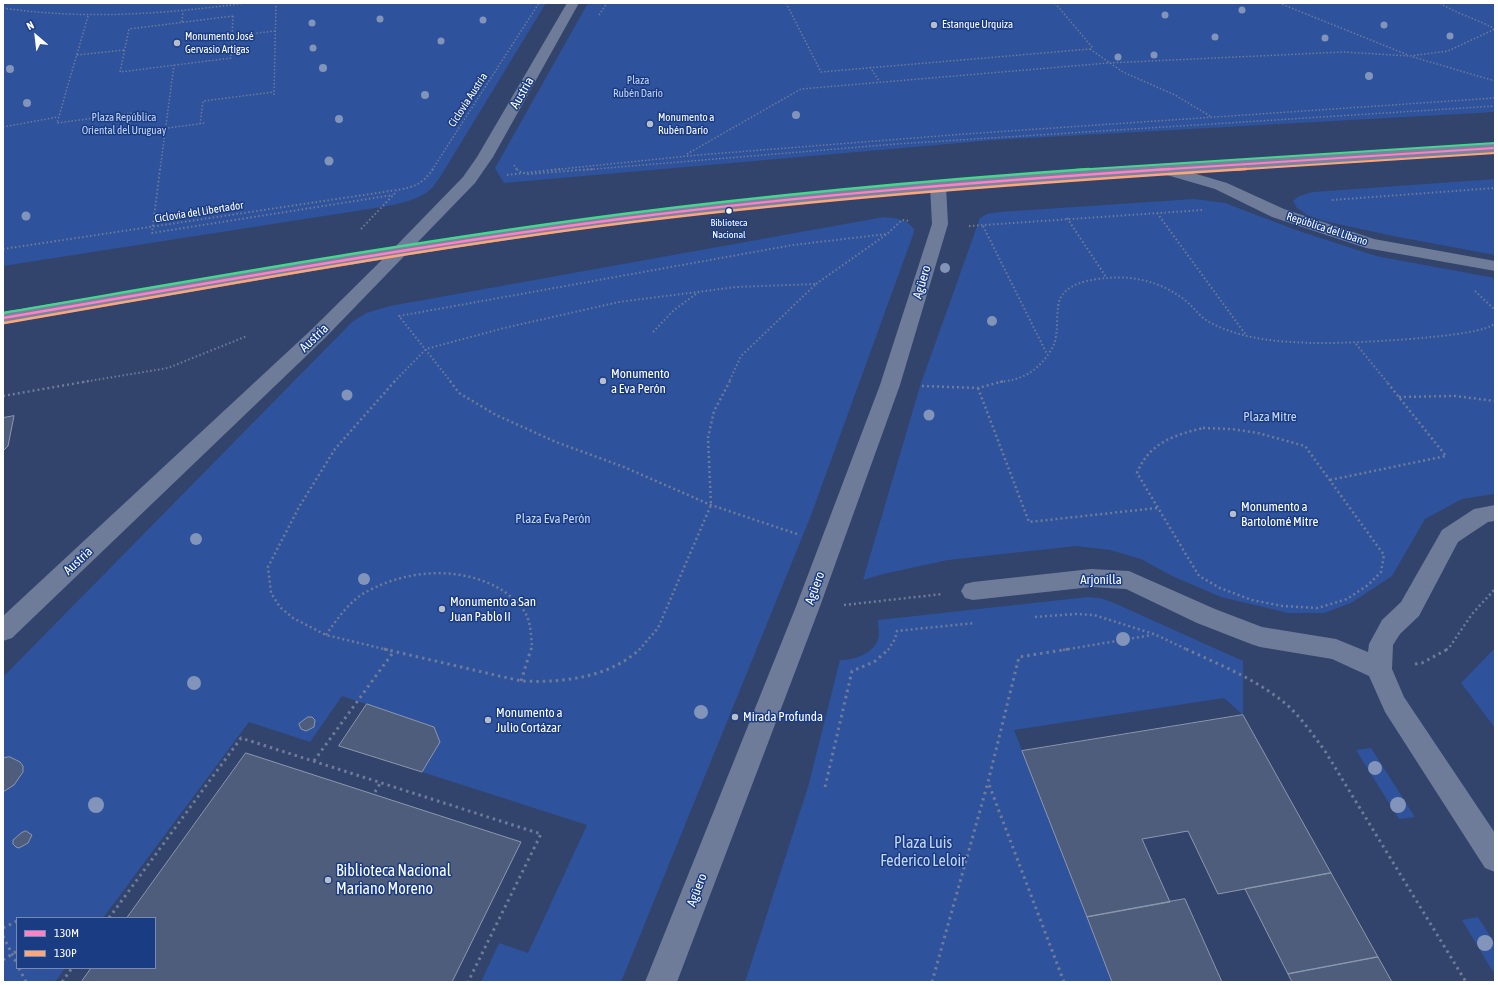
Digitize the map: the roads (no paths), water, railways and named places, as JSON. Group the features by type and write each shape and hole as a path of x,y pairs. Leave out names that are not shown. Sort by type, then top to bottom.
{"main road":[{"path":"3,318 400,252 616,219 847,193 1495,148"}],"street":[{"name":"Austria","path":"3,631 318,334 469,180 485,157 573,3"},
{"name":"República del Líbano","path":"1166,170 1221,186 1278,213 1344,236 1372,244 1495,266"},
{"name":"Agüero","path":"661,982 808,609 890,385 940,224 938,186"},
{"path":"1495,513 1482,515 1450,536 1410,609 1391,627 1381,644 1379,669 1394,704 1495,858"},
{"name":"Arjonilla","path":"973,591 1091,578 1129,580 1206,616 1260,637 1336,649 1379,669"}],"place":[{"name":"Estanque Urquiza","path":"934,25"},
{"name":"Monumento José Gervasio Artigas","path":"177,43"},
{"name":"Monumento a Rubén Darío","path":"650,124"},
{"name":"Biblioteca Nacional","path":"729,211"},
{"name":"Monumento a Eva Perón","path":"603,381"},
{"name":"Monumento a Bartolomé Mitre","path":"1233,514"},
{"name":"Monumento a San Juan Pablo II","path":"442,609"},
{"name":"Mirada Profunda","path":"735,717"},
{"name":"Monumento a Julio Cortázar","path":"488,720"},
{"name":"Biblioteca Nacional Mariano Moreno","path":"328,880"}],"park label":[{"name":"Plaza Rubén Darío","path":"638,87"},
{"name":"Plaza República Oriental del Uruguay","path":"124,124"},
{"name":"Plaza Mitre","path":"1270,417"},
{"name":"Plaza Eva Perón","path":"553,519"},
{"name":"Plaza Luis Federico Leloir","path":"923,852"}]}
